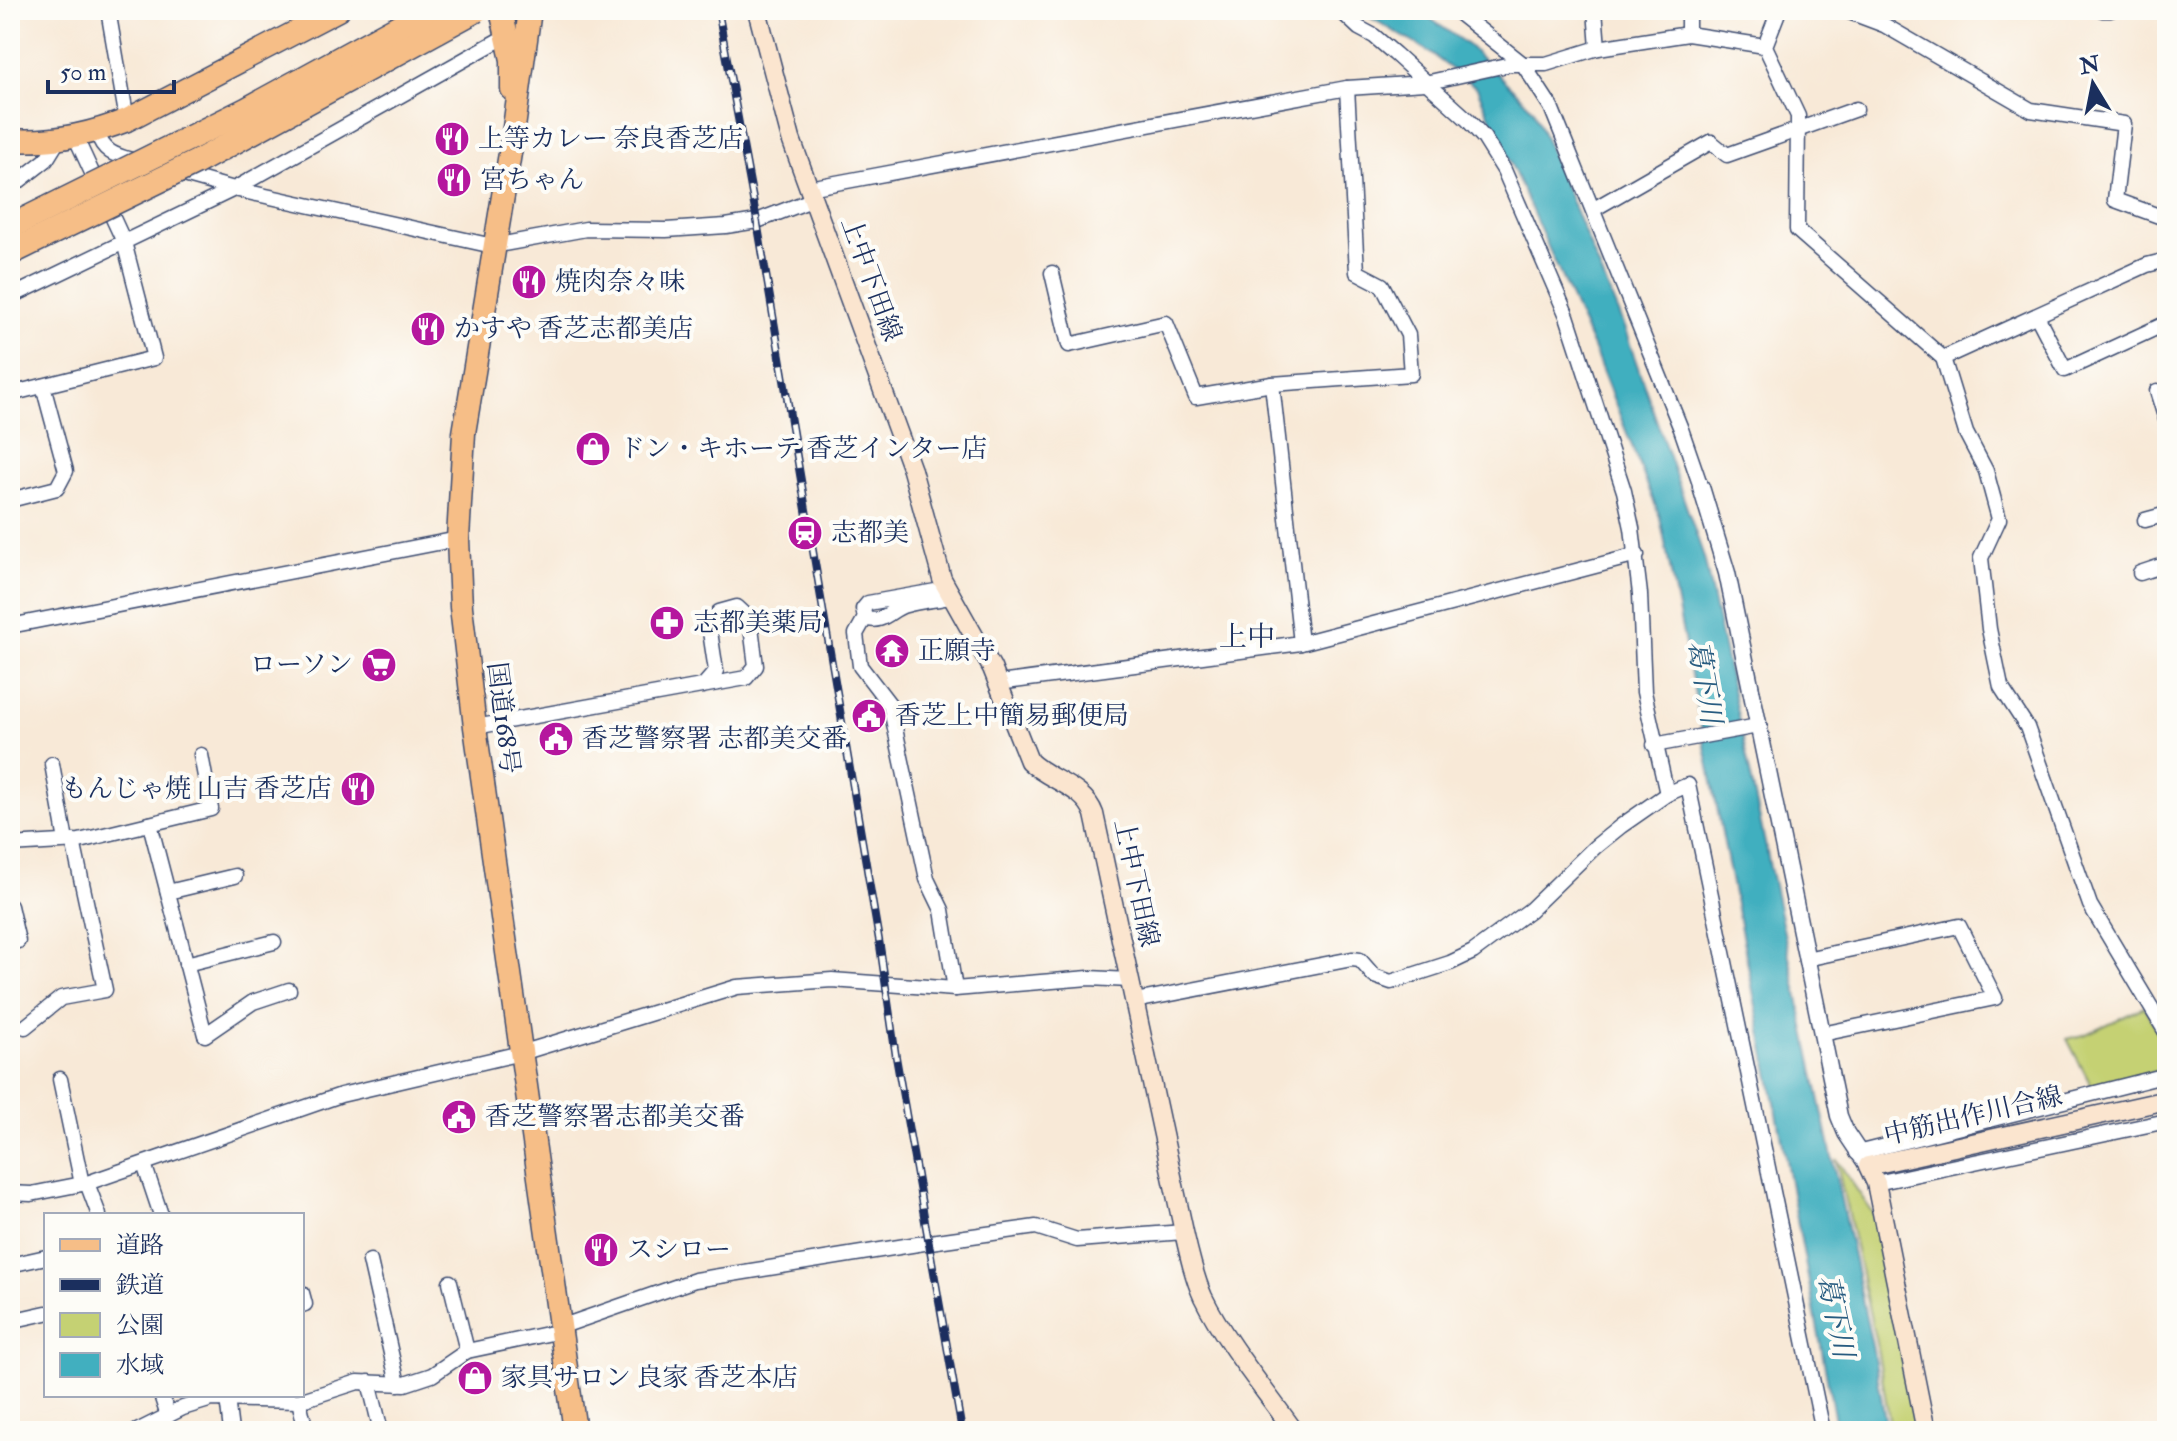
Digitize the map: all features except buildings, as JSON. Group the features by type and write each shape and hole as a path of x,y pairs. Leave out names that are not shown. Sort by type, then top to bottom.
{"highway":[{"path":"10,227 246,110 429,10"},
{"path":"10,253 197,162 476,10"}],"main road":[{"path":"10,140 77,135 127,120 338,10"},
{"path":"501,10 512,60 513,135"},
{"name":"国道168号","path":"530,10 513,135 464,433 458,539 461,607 475,727 575,1431"},
{"name":"上中下田線","path":"757,10 791,139 912,470 937,562 949,593 999,683 1029,761 1039,771 1083,795 1090,803 1192,1267 1203,1297 1294,1431"},
{"name":"中筋出作川合線","path":"1926,1431 1867,1167 2167,1100"}],"street":[{"path":"108,10 127,120"},
{"path":"1340,10 1359,28 1374,36 1476,129 1504,170 1580,352 1624,491 1637,555 1644,692 1667,794"},
{"path":"1455,10 1517,64 1551,107 1681,429 1727,573 1753,727 1839,1116 1867,1167"},
{"path":"1595,10 1598,48"},
{"path":"1688,10 1688,34"},
{"path":"1779,10 1765,46 1798,116 1797,230 1943,358 1966,433 1986,471 1999,519 1981,558 1989,629 2001,687 2027,727 2090,905 2167,1034"},
{"path":"1844,10 1884,25 2031,110 2124,124 2115,200 2167,219"},
{"path":"2102,10 2111,10"},
{"path":"77,135 100,145 111,154 234,189 493,246 586,229 666,230 757,221 812,193 1347,88 1425,83 1517,64 1546,64 1598,48 1688,34 1765,46"},
{"path":"10,297 234,189 508,35"},
{"path":"1052,273 1069,345 1166,323 1196,397 1272,384 1411,374 1408,335 1382,285 1357,272 1347,88"},
{"path":"1594,209 1711,142 1727,155 1856,109"},
{"path":"10,188 77,135"},
{"path":"10,394 154,358 124,242 77,135"},
{"path":"1943,358 2147,265 2167,260"},
{"path":"2037,316 2065,370 2167,323"},
{"path":"1272,384 1301,643"},
{"path":"10,500 57,488 66,471 43,386"},
{"path":"2157,391 2167,423"},
{"path":"2145,520 2167,514"},
{"path":"10,626 458,539"},
{"path":"999,683 1301,643 1637,555"},
{"path":"2140,573 2167,564"},
{"path":"949,593 868,603 863,609 865,618 856,634 860,666 890,705 927,879 942,910 955,989"},
{"path":"475,727 703,686 746,678 756,666 750,619 737,607 719,612 709,625 716,671 703,686"},
{"path":"1654,745 1753,727"},
{"path":"10,845 70,841 211,809 201,755"},
{"path":"25,1027 61,998 105,990 52,764"},
{"path":"1135,1001 1352,959 1360,960 1374,976 1391,982 1450,963 1473,952 1510,926 1595,847 1667,794 1688,785 1823,1431"},
{"path":"150,824 205,1035 253,1002 289,990"},
{"path":"168,892 235,876"},
{"path":"10,906 18,941"},
{"path":"1806,959 1959,926 1995,998 1822,1034"},
{"path":"186,964 274,942"},
{"path":"10,1193 31,1194 84,1184 341,1095 521,1053 737,987 832,980 955,989 1089,978 1130,980"},
{"path":"1867,1167 2167,1075"},
{"path":"60,1079 84,1184 98,1213"},
{"path":"1867,1167 2167,1121"},
{"path":"144,1164 160,1213"},
{"path":"137,1431 198,1403 221,1397 299,1401 358,1382 398,1384 419,1381 467,1351 560,1329 695,1280 1036,1227 1077,1240 1184,1232"},
{"path":"10,1265 44,1257"},
{"path":"370,1261 398,1384"},
{"path":"450,1282 467,1351"},
{"path":"10,1321 44,1313"},
{"path":"369,1382 381,1431"},
{"path":"159,1423 161,1397"},
{"path":"221,1397 231,1431"},
{"path":"299,1401 306,1431"}],"green space":[{"path":"2144,1007 2167,1047 2167,1069 2092,1087 2067,1039 2084,1035"},
{"path":"1836,1159 1874,1215 1919,1431 1891,1431 1877,1348"}],"water":[{"name":"葛下川","path":"1358,10 1418,10 1469,46 1533,109 1624,327 1704,557 1873,1350 1887,1431 1837,1431 1660,517 1592,345 1477,88 1426,50"}],"railway":[{"path":"718,10 757,221 880,946 896,1057 962,1431"}],"place":[{"name":"上等カレー 奈良香芝店","path":"452,139"},
{"name":"宮ちゃん","path":"454,180"},
{"name":"焼肉奈々味","path":"529,282"},
{"name":"かすや 香芝志都美店","path":"428,329"},
{"name":"ドン・キホーテ 香芝インター店","path":"593,449"},
{"name":"志都美","path":"805,533"},
{"name":"志都美薬局","path":"667,623"},
{"name":"正願寺","path":"892,651"},
{"name":"ローソン","path":"379,665"},
{"name":"香芝上中簡易郵便局","path":"869,716"},
{"name":"香芝警察署 志都美交番","path":"556,739"},
{"name":"もんじゃ焼 山吉 香芝店","path":"358,789"},
{"name":"香芝警察署志都美交番","path":"459,1117"},
{"name":"スシロー","path":"601,1250"},
{"name":"家具サロン 良家 香芝本店","path":"475,1378"}],"district":[{"name":"上中","path":"1247,637"}]}
